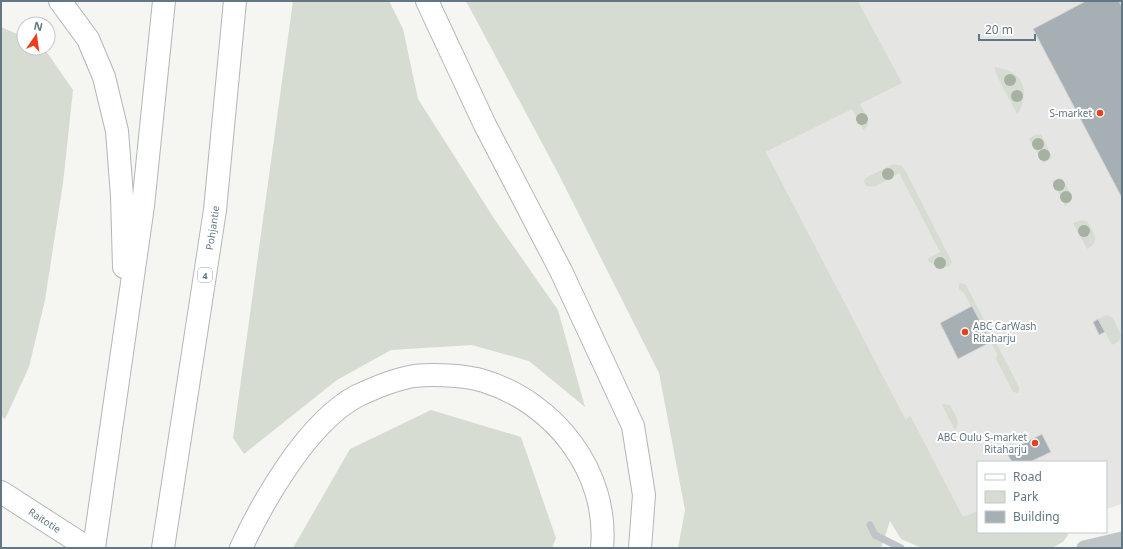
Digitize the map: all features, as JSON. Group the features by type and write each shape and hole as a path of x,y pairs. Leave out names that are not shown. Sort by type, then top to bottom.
{"main road":[{"path":"60,1 88,39 104,77 117,132 122,196 125,332"},
{"path":"94,548 143,206 164,1"},
{"name":"Pohjantie","path":"163,548 214,210 235,1"},
{"path":"427,1 485,125 561,271 633,426 644,495 640,548"},
{"path":"241,548 267,498 288,465 313,434 334,412 356,397 386,384 414,376 464,377 482,380 503,388 528,401 552,420 576,449 588,472 597,495 602,521 602,548"},
{"name":"Raitotie","path":"1,492 88,548"}],"street":[{"path":"1084,548 1122,539"}],"lane":[{"path":"870,525 875,535 901,548"}],"shaded area":[{"path":"858,1 1122,1 1122,504 1107,509 1107,461 977,461 977,533 971,545 766,152 901,83"}],"green space":[{"path":"293,1 389,1 403,29 418,99 495,220 558,310 585,407 529,361 472,345 391,350 337,380 244,454 233,438"},
{"path":"466,1 858,1 902,83 860,104 867,117 868,124 863,130 852,109 766,152 906,420 910,415 963,517 977,511 977,533 1067,533 1068,535 1063,542 1052,548 922,548 901,539 890,521 881,548 678,548 685,510 659,373 558,173"},
{"path":"1,27 16,34 16,56 50,56 73,90 63,183 45,300 29,367 5,419 1,416"},
{"path":"994,67 1007,70 1017,76 1021,81 1024,93 1022,106 1017,114 998,78"},
{"path":"1041,134 1052,157 1043,163 1029,139 1035,135"},
{"path":"894,164 902,166 905,170 950,258 952,263 949,266 942,268 935,266 927,259 940,252 899,173 878,185 865,185 864,180 867,177"},
{"path":"1059,178 1063,179 1071,194 1072,199 1065,206 1052,181"},
{"path":"1081,220 1087,221 1095,236 1094,243 1087,249 1073,223"},
{"path":"961,283 966,285 1019,387 1018,393 1013,392 996,359 997,354 964,293 959,289 959,284"},
{"path":"1107,315 1113,318 1121,335 1119,341 1112,345 1098,319"},
{"path":"942,405 950,405 955,414 958,424 955,430"},
{"path":"431,410 521,437 556,538 552,548 293,548 350,449"}],"building":[{"name":"S-market","path":"1086,1 1119,1 1122,7 1122,198 1033,29"},
{"name":"ABC CarWash Ritaharju","path":"972,306 991,342 958,359 940,323"},
{"path":"1098,319 1105,332 1099,335 1093,322"},
{"name":"ABC Oulu S-market Ritaharju","path":"1042,434 1051,452 1032,461 1011,461 1006,452"}],"place":[{"name":"S-market","path":"1100,113"},
{"name":"ABC CarWash Ritaharju","path":"965,332"},
{"name":"ABC Oulu S-market Ritaharju","path":"1035,443"}]}
